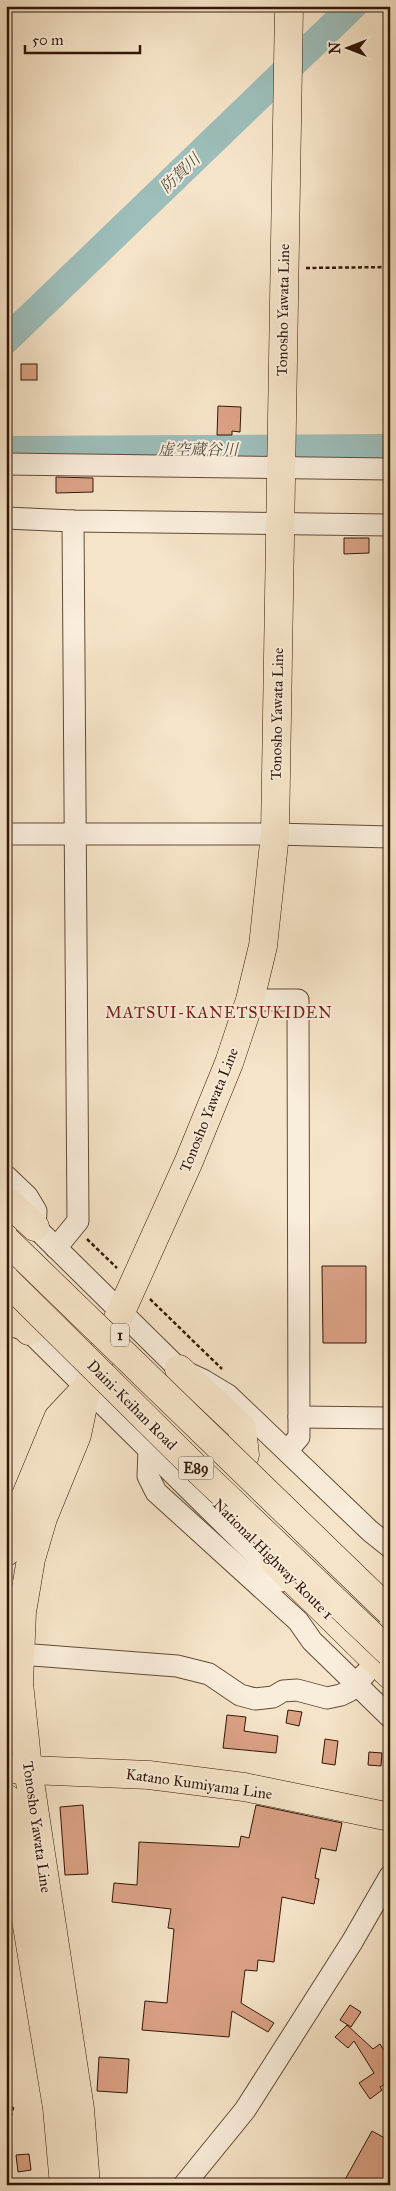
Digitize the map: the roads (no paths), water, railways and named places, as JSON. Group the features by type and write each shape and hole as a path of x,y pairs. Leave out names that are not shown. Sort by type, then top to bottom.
{"main road":[{"name":"Tonosho Yawata Line","path":"86,2185 80,2109 17,1769 22,1612 31,1559 43,1518 77,1435 87,1388 226,1072 250,1000 263,946 275,834 289,17"},
{"path":"6,1200 35,1227"},
{"name":"1","path":"6,1225 390,1596"},
{"name":"Daini-Keihan Road","path":"6,1240 390,1612"},
{"name":"Daini-Keihan Road","path":"6,1280 196,1468 390,1653"},
{"name":"National Highway Route 1","path":"6,1295 197,1484 370,1677"},
{"path":"6,1309 18,1327"},
{"path":"179,1369 242,1428 240,1450"},
{"name":"Tonosho Yawata Line","path":"6,1552 19,1512 58,1418 87,1388"},
{"name":"Katano Kumiyama Line","path":"17,1769 149,1775 244,1787 390,1817"},
{"name":"Tonosho Yawata Line","path":"6,1798 57,2108 64,2185"}],"street":[{"path":"6,464 281,458 390,469"},
{"path":"6,518 74,521 390,525"},
{"path":"56,1248 78,1221 74,834 74,521"},
{"path":"6,834 275,834 390,837"},
{"path":"250,1000 298,1000 299,1437 288,1450"},
{"path":"6,1176 27,1196 36,1211 35,1227 179,1369 203,1380 228,1396 288,1450 370,1531 390,1547"},
{"path":"18,1327 87,1388 390,1688"},
{"path":"299,1417 390,1418"},
{"path":"148,1450 148,1476 156,1492 298,1621 312,1641 370,1677 390,1717"},
{"path":"20,1654 177,1666 209,1674 240,1695 256,1699 272,1697 283,1691 297,1690 327,1698 341,1695 370,1677"},
{"path":"184,2185 245,2110 352,1942 390,1876"}],"waterway":[{"name":"防賀川","path":"6,340 353,6"},
{"name":"虚空蔵谷川","path":"6,450 390,448"}],"district":[{"name":"MATSUI-KANETSUKIDEN","path":"219,1012"}]}
